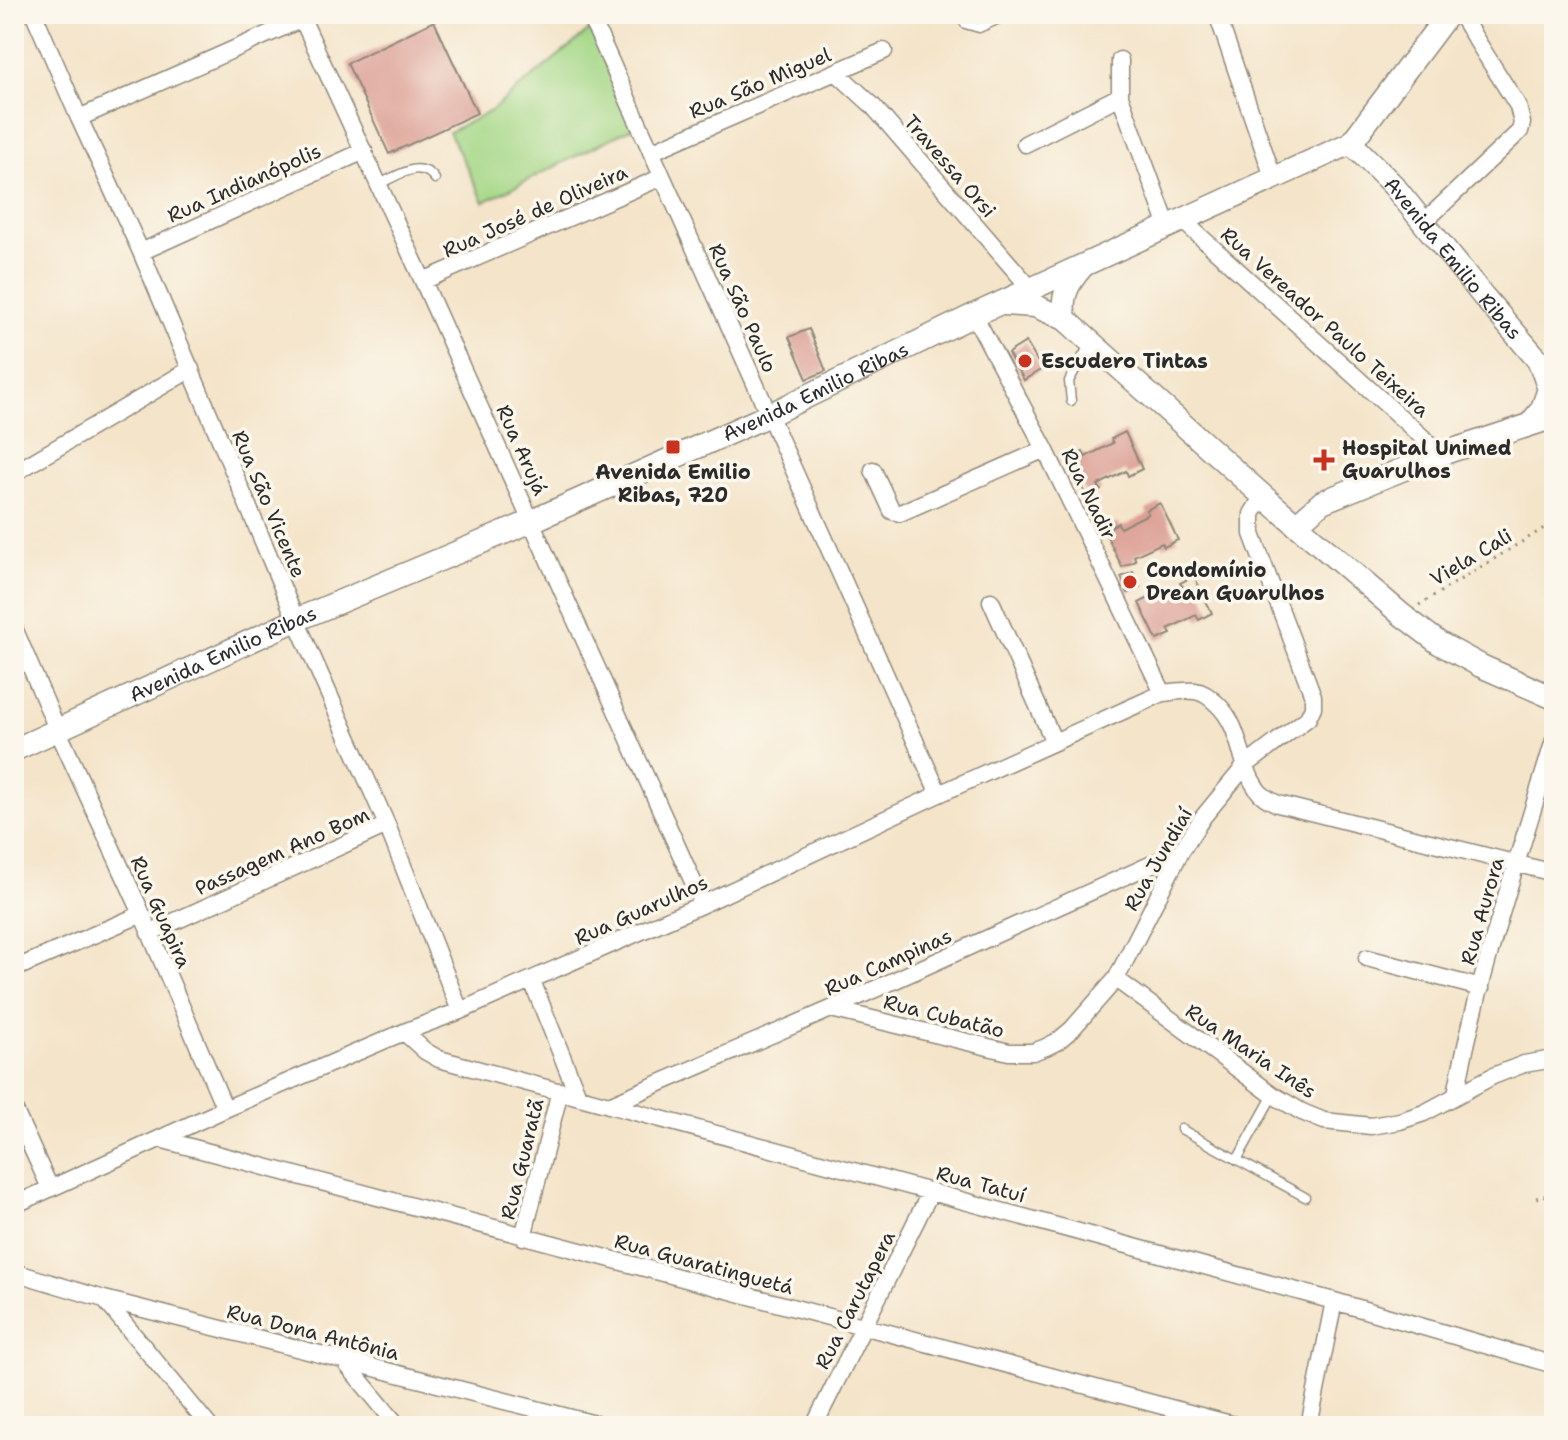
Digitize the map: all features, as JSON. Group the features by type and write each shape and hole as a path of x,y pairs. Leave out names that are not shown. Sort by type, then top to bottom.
{"main road":[{"path":"1351,143 1448,14"},
{"name":"Avenida Emilio Ribas","path":"14,750 296,620 532,521 769,415 974,315 1351,143 1393,185 1483,296 1546,366 1549,389 1542,409 1530,424"},
{"path":"1065,319 1063,299 1066,289 1084,265"},
{"path":"999,304 1035,306 1065,319 1402,615 1439,643 1481,666 1554,698"},
{"path":"1296,525 1322,502 1441,454 1554,417"}],"street":[{"name":"Rua São Vicente","path":"34,14 141,252 296,620 387,825 460,1011"},
{"name":"Rua São Paulo","path":"588,14 939,794"},
{"path":"1217,14 1274,180"},
{"path":"1423,223 1520,131 1522,123 1518,106 1460,14"},
{"path":"79,118 301,16"},
{"name":"Rua Arujá","path":"301,16 703,904"},
{"name":"Rua São Miguel","path":"651,152 884,51"},
{"path":"1120,60 1120,96 1175,223"},
{"name":"Travessa Orsi","path":"836,72 872,105 1031,289"},
{"path":"1025,144 1120,96"},
{"name":"Rua Indianópolis","path":"141,252 364,151"},
{"name":"Rua José de Oliveira","path":"423,281 662,177"},
{"name":"Rua Vereador Paulo Teixeira","path":"1175,223 1441,454"},
{"name":"Rua Nadir","path":"974,315 1045,449 1163,693"},
{"path":"14,473 191,369"},
{"path":"873,470 892,511 900,513 1045,449"},
{"name":"Rua Jundiaí","path":"1116,979 1181,851 1203,817 1245,766 1308,718 1313,707 1313,696 1252,534 1252,514 1263,496"},
{"path":"991,601 1054,742"},
{"name":"Rua Guapira","path":"14,628 225,1109"},
{"name":"Rua Guarulhos","path":"14,1205 225,1109 532,981 1163,693 1197,691 1221,708 1238,736 1245,766 1258,791 1278,804 1554,873"},
{"name":"Rua Aurora","path":"1456,1094 1481,988 1554,740"},
{"name":"Passagem Ano Bom","path":"149,933 387,825"},
{"name":"Rua Campinas","path":"609,1105 1181,851"},
{"path":"14,969 142,914"},
{"path":"1367,958 1481,988"},
{"name":"Rua Cubatão","path":"831,1009 1009,1052 1033,1052 1058,1041 1072,1029 1116,979"},
{"name":"Rua Maria Inês","path":"1116,979 1273,1095 1324,1121 1371,1126 1400,1121 1424,1113 1456,1094 1524,1064 1554,1059"},
{"path":"532,981 578,1096"},
{"name":"Rua Tatuí","path":"404,1032 439,1059 1334,1301 1554,1365"},
{"name":"Rua Guaratã","path":"523,1237 560,1091"},
{"path":"14,1109 50,1188"},
{"name":"Rua Guaratinguetá","path":"160,1139 1238,1426"},
{"name":"Rua Carutapera","path":"814,1426 931,1191"},
{"name":"Rua Dona Antônia","path":"14,1272 104,1299 603,1426"},
{"path":"104,1299 209,1426"},
{"path":"1309,1426 1334,1301"},
{"path":"344,1361 398,1426"}],"lane":[{"path":"959,14 965,24 979,28 1003,15"},
{"path":"379,184 422,168 435,179"},
{"path":"1071,401 1069,381 1091,342"},
{"path":"1237,1160 1273,1095"},
{"path":"1181,1129 1305,1197"}],"path":[{"name":"Viela Cali","path":"1402,615 1554,522"},
{"path":"1536,1198 1554,1193"}],"green space":[{"path":"591,29 632,128 484,202 449,132 491,111"}],"building":[{"path":"434,21 477,113 389,154 347,63"},
{"path":"809,329 826,371 807,379 789,337"},
{"name":"Escudero Tintas","path":"1026,342 1042,369 1024,380 1008,353"},
{"path":"1125,432 1142,469 1128,476 1126,471 1098,485 1101,490 1087,496 1069,459 1083,452 1085,457 1113,443 1111,439"},
{"path":"1160,503 1178,540 1164,547 1162,543 1134,556 1136,561 1122,567 1104,530 1118,523 1120,528 1148,514 1146,510"},
{"name":"Condomínio Drean Guarulhos","path":"1133,572 1140,587 1128,593 1121,577"},
{"path":"1194,576 1212,613 1199,620 1196,615 1168,629 1171,634 1157,640 1139,603 1153,596 1155,601 1183,587 1180,583"}],"place":[{"name":"Escudero Tintas","path":"1025,361"},
{"name":"Avenida Emilio Ribas, 720","path":"673,447"},
{"name":"Hospital Unimed Guarulhos","path":"1324,460"},
{"name":"Condomínio Drean Guarulhos","path":"1130,582"}]}
